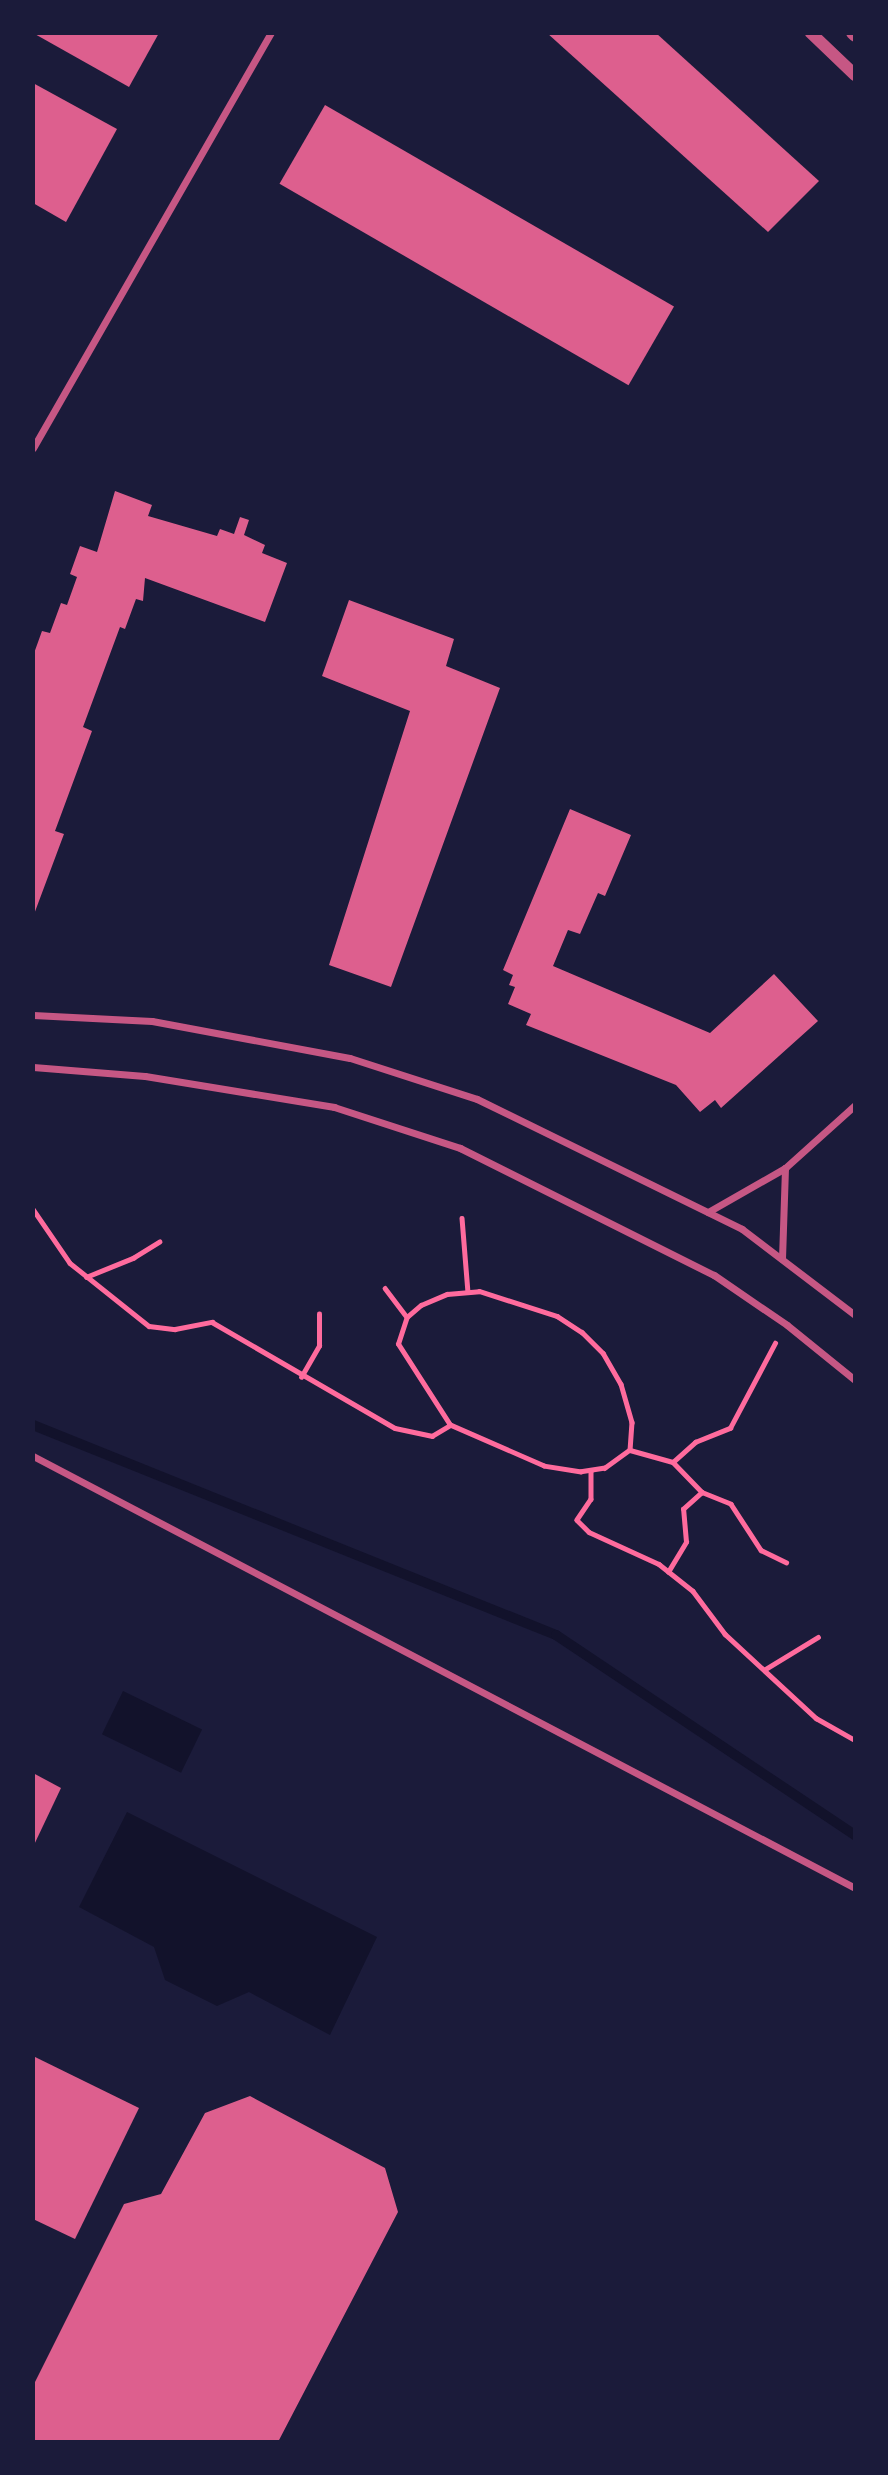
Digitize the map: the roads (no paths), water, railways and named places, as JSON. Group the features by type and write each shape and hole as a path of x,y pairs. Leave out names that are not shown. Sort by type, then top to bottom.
{"street":[{"path":"33,448 271,33"},
{"path":"811,33 855,75"},
{"path":"33,1015 152,1021 350,1058 477,1099 742,1229 855,1315"},
{"path":"33,1067 145,1076 334,1107 460,1147 702,1269 787,1325 855,1380"},
{"path":"708,1212 785,1168 855,1105"},
{"path":"782,1259 785,1168"},
{"path":"33,1456 855,1888"}],"waterway":[{"path":"33,1425 556,1635 855,1835"}]}
